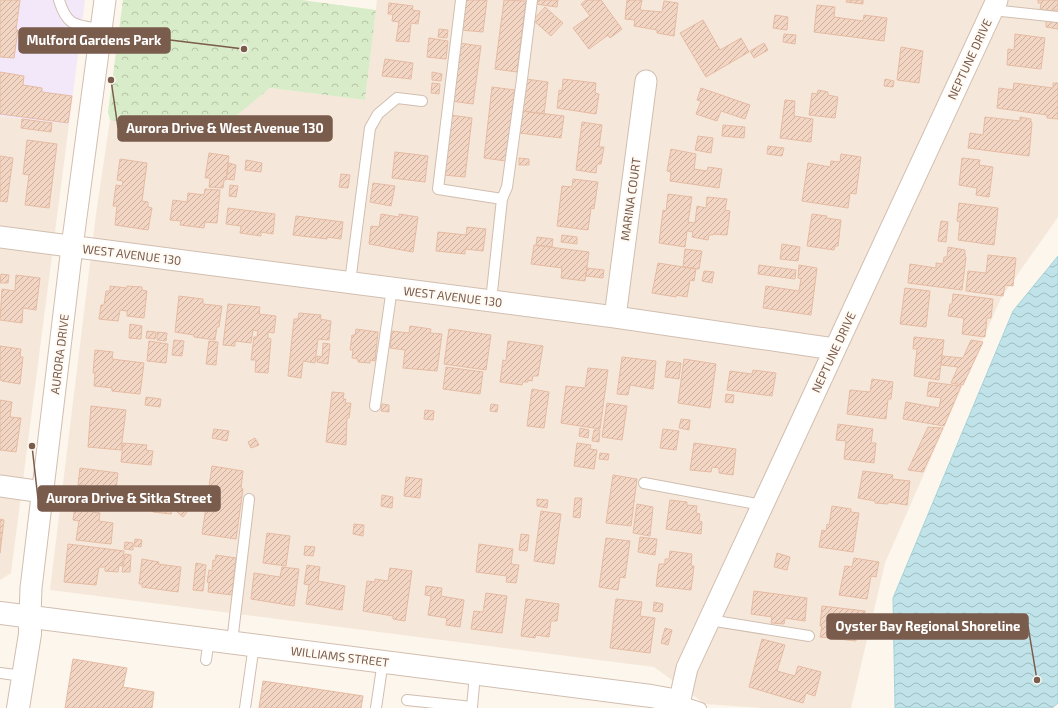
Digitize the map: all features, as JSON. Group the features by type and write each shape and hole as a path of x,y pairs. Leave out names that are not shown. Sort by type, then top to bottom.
{"street":[{"name":"AURORA DRIVE","path":"18,708 30,634 31,588 72,247 105,0"},
{"name":"NEPTUNE DRIVE","path":"679,704 687,668 994,5"},
{"name":"MARINA COURT","path":"615,317 646,81"},
{"name":"WEST AVENUE 130","path":"0,237 615,317 834,349"},
{"path":"0,486 43,492"},
{"name":"WILLIAMS STREET","path":"0,612 651,696 679,704"}],"lane":[{"path":"59,0 62,12 75,25 101,29"},
{"path":"461,0 438,189 502,199"},
{"path":"491,301 502,199 507,187 532,0"},
{"path":"994,5 1058,17"},
{"path":"350,282 370,128 378,114 397,98 422,101"},
{"path":"375,406 392,288"},
{"path":"644,483 762,505"},
{"path":"232,642 249,498"},
{"path":"709,620 809,636"},
{"path":"206,660 209,639"},
{"path":"245,708 254,645"},
{"path":"376,708 383,661"},
{"path":"0,673 23,676"},
{"path":"407,700 472,707 475,674"},
{"path":"679,704 701,708"}],"shaded area":[{"path":"0,0 85,0 69,124 0,116"},
{"path":"377,0 1058,0 1058,217 1001,298 885,563 851,708 762,708 705,704 654,667 50,590 96,214 110,120 217,132 270,88 365,100"},
{"path":"0,116 69,124 11,573 0,580"}],"green space":[{"path":"123,0 302,0 376,10 365,100 270,88 217,132 110,120 108,112"}],"water":[{"path":"1058,256 1058,703 1052,708 895,708 893,598 1013,311"}],"building":[{"path":"0,0 20,0 14,58 0,57"},
{"path":"465,0 487,0 483,32 461,30"},
{"path":"504,0 526,1 517,72 495,69"},
{"path":"535,0 558,0 557,7 535,4"},
{"path":"586,0 601,0 622,29 610,38 608,35 589,49 573,28 590,16 581,4"},
{"path":"627,0 642,0 640,10 662,12 664,1 678,3 674,36 657,33 657,30 634,26 635,20 625,19"},
{"path":"847,0 863,0 863,4 846,2"},
{"path":"1038,0 1058,0 1058,10 1040,10 1041,3 1038,3"},
{"path":"389,3 413,6 412,10 420,11 418,24 411,23 409,42 396,41 399,22 392,21 393,14 388,14"},
{"path":"817,5 835,7 834,17 863,21 864,15 887,18 884,41 814,32"},
{"path":"545,7 563,23 551,36 533,20"},
{"path":"775,15 788,17 787,30 773,28"},
{"path":"1046,19 1058,20 1058,29 1046,27"},
{"path":"703,20 720,50 741,38 749,52 706,77 680,33"},
{"path":"439,29 448,30 447,38 438,37"},
{"path":"784,34 796,35 795,44 783,42"},
{"path":"1015,34 1045,38 1041,69 1007,65 1008,49 1014,50"},
{"path":"429,38 448,41 446,59 427,57"},
{"path":"459,43 481,46 473,104 451,101"},
{"path":"764,43 768,50 754,58 750,51"},
{"path":"901,47 923,51 919,83 897,80"},
{"path":"385,59 413,63 411,79 382,76"},
{"path":"0,72 24,76 23,85 42,88 42,92 72,96 68,123 0,114"},
{"path":"432,72 442,74 441,81 432,80"},
{"path":"526,79 548,82 544,114 522,111"},
{"path":"563,79 596,83 595,93 599,94 596,114 557,108 559,90 562,91"},
{"path":"885,79 894,81 893,87 884,86"},
{"path":"432,83 440,84 439,94 431,93"},
{"path":"1014,83 1053,88 1053,83 1058,83 1058,119 1047,118 1047,115 997,108 999,88 1013,90"},
{"path":"492,87 515,90 506,161 484,158"},
{"path":"701,88 750,105 745,119 721,111 717,121 696,114 701,101 697,100"},
{"path":"818,90 828,92 828,95 838,97 835,118 809,115 812,93 817,94"},
{"path":"785,100 795,101 794,116 813,119 811,142 780,138"},
{"path":"522,111 564,116 561,138 519,133"},
{"path":"450,115 472,118 465,177 443,175"},
{"path":"985,117 1020,121 1020,117 1031,119 1032,123 1029,156 968,148 970,133 983,135"},
{"path":"22,119 52,123 51,132 21,128"},
{"path":"582,122 602,125 599,147 604,147 601,164 597,164 596,173 576,170"},
{"path":"723,125 745,127 744,138 722,136"},
{"path":"698,136 713,138 711,153 695,150"},
{"path":"27,140 57,144 49,208 25,205 29,175 23,174"},
{"path":"768,146 784,148 782,156 767,154"},
{"path":"671,149 696,154 694,169 707,171 708,167 722,169 719,188 670,181 671,172 667,171"},
{"path":"395,152 428,156 425,182 392,178"},
{"path":"209,153 229,156 226,180 224,180 223,188 209,187 210,178 205,178"},
{"path":"841,154 861,157 856,194 850,193 848,208 802,201 808,163 830,167 831,161 840,162"},
{"path":"0,156 13,158 7,202 0,201"},
{"path":"519,158 529,159 529,165 519,165"},
{"path":"962,158 980,160 979,165 993,167 989,197 976,195 977,188 959,185"},
{"path":"120,159 147,163 142,201 148,202 148,207 152,208 148,230 115,225 117,206 113,206 116,185 122,186 123,181 117,180"},
{"path":"246,160 262,163 261,172 245,170"},
{"path":"229,163 236,165 234,180 226,179"},
{"path":"341,174 350,175 348,188 339,187"},
{"path":"573,179 598,182 594,209 591,208 588,230 557,226 562,186 572,187"},
{"path":"373,183 395,186 391,206 370,202"},
{"path":"230,185 238,186 236,197 229,196"},
{"path":"205,189 220,190 217,223 205,222 204,228 180,225 181,221 170,220 173,200 187,202 188,193 204,195"},
{"path":"668,194 692,197 688,222 695,223 697,206 706,208 707,197 727,199 725,210 730,211 727,235 709,235 708,240 692,237 693,232 687,231 685,247 659,243 663,210 666,211"},
{"path":"959,203 998,208 994,245 958,240 960,222 957,221"},
{"path":"228,208 275,214 273,234 261,232 261,236 240,233 241,226 226,224"},
{"path":"381,214 399,217 399,214 418,217 413,252 369,244 371,226 379,227"},
{"path":"812,214 841,220 838,246 835,246 834,250 807,246"},
{"path":"296,216 343,222 341,239 293,235"},
{"path":"941,221 948,222 946,242 938,241"},
{"path":"467,227 486,229 483,251 465,249 465,254 436,251 438,232 466,235"},
{"path":"562,235 577,237 577,244 561,242"},
{"path":"537,237 553,239 552,247 536,245"},
{"path":"782,244 800,247 798,261 780,259"},
{"path":"534,245 589,252 585,281 561,278 562,268 531,264"},
{"path":"948,247 965,250 966,257 962,290 908,283 910,264 936,268 936,263 943,264 944,257 947,257"},
{"path":"685,249 702,251 699,269 683,267"},
{"path":"988,255 1016,258 1013,286 1005,285 1003,296 966,291 968,271 986,273"},
{"path":"658,263 696,269 694,281 690,280 687,297 676,295 676,297 652,293"},
{"path":"759,265 796,270 795,279 758,274"},
{"path":"799,265 817,268 811,315 763,308 766,286 799,291 801,279 798,278"},
{"path":"587,268 604,270 603,278 586,276"},
{"path":"704,271 714,272 712,283 702,281"},
{"path":"1,274 9,275 8,283 0,283"},
{"path":"16,275 40,278 36,310 23,308 22,323 0,320 2,289 15,291"},
{"path":"110,286 127,288 127,286 142,287 142,290 147,291 144,318 127,316 127,311 120,310 118,321 99,319 101,305 104,305 106,291 110,291"},
{"path":"905,288 930,291 926,327 900,324"},
{"path":"953,294 993,299 991,318 987,318 985,337 962,334 964,318 948,316 950,304 952,304"},
{"path":"179,296 203,299 203,304 222,306 219,327 217,327 215,340 175,332"},
{"path":"228,304 260,307 259,314 276,316 274,333 268,332 268,338 271,339 268,373 255,372 256,360 251,360 254,337 257,337 258,331 253,330 251,343 235,341 235,346 223,345"},
{"path":"299,313 321,315 320,319 331,321 329,340 318,339 315,363 303,361 301,378 288,376 294,319 298,319"},
{"path":"130,324 142,326 141,339 129,338"},
{"path":"410,326 431,329 430,333 442,334 437,371 403,368 405,350 390,348 392,331 409,333"},
{"path":"356,329 378,332 375,361 370,360 370,363 358,362 358,359 352,358 353,350 350,350 352,335 355,335"},
{"path":"449,329 491,335 486,370 444,364"},
{"path":"147,331 156,332 155,339 146,338"},
{"path":"157,332 167,333 166,341 157,340"},
{"path":"914,337 944,340 939,380 914,376 917,349 913,349"},
{"path":"174,340 184,341 182,356 172,355"},
{"path":"971,340 983,342 963,385 951,383 958,367 941,365 942,356 963,358"},
{"path":"149,341 168,344 166,363 147,361"},
{"path":"209,341 218,342 216,365 206,364"},
{"path":"508,341 543,346 538,376 533,376 532,381 528,380 528,382 523,382 522,385 500,382 503,360 506,361"},
{"path":"323,343 330,344 328,364 317,362 317,356 322,357"},
{"path":"0,346 21,349 20,357 23,357 20,384 0,380"},
{"path":"95,350 113,352 112,359 144,363 140,394 112,391 112,388 94,386 95,373 93,373"},
{"path":"622,357 656,361 653,389 630,385 628,395 617,394"},
{"path":"684,359 716,364 710,408 678,403"},
{"path":"667,361 681,363 679,379 665,377"},
{"path":"446,367 483,372 480,394 443,389"},
{"path":"588,368 608,370 600,429 561,423 566,386 585,388"},
{"path":"753,370 776,373 772,396 727,390 730,371 752,374"},
{"path":"872,379 893,382 891,399 888,399 886,419 847,414 850,390 870,392"},
{"path":"929,382 961,386 944,426 903,419 906,402 939,408 941,398 927,396"},
{"path":"532,389 549,392 544,428 527,426"},
{"path":"332,392 344,393 343,399 346,399 345,403 351,403 349,418 347,418 346,445 326,442"},
{"path":"726,394 734,395 733,403 725,402"},
{"path":"146,397 161,399 160,407 145,405"},
{"path":"0,400 12,402 10,417 21,418 16,452 0,450"},
{"path":"607,403 627,406 622,440 602,437"},
{"path":"382,404 389,405 389,412 381,411"},
{"path":"491,404 498,405 497,412 490,411"},
{"path":"91,406 126,410 121,450 88,447"},
{"path":"425,410 434,411 433,420 424,419"},
{"path":"681,419 690,420 689,430 679,428"},
{"path":"838,424 873,429 871,443 876,443 874,463 844,459 846,441 836,440"},
{"path":"928,427 943,428 923,472 908,470"},
{"path":"580,428 589,430 588,438 579,436"},
{"path":"214,429 229,431 227,441 212,438"},
{"path":"663,429 679,431 676,450 660,448"},
{"path":"594,430 600,430 599,442 592,441"},
{"path":"255,438 259,445 251,448 248,442"},
{"path":"123,443 147,445 146,450 153,451 151,465 121,462"},
{"path":"577,443 591,445 590,449 597,450 594,469 574,466"},
{"path":"694,443 736,449 733,475 719,473 719,468 712,467 711,472 690,470"},
{"path":"600,453 609,454 608,460 599,459"},
{"path":"212,466 243,471 241,488 243,489 236,539 202,534"},
{"path":"80,468 118,473 114,505 84,502 86,485 78,485"},
{"path":"863,471 893,475 892,479 910,481 907,505 888,502 888,504 875,503 875,501 858,498"},
{"path":"613,475 637,479 631,526 606,523"},
{"path":"406,477 422,479 420,498 404,496"},
{"path":"382,495 393,497 392,508 381,506"},
{"path":"575,498 582,498 580,518 573,517"},
{"path":"537,499 548,500 547,508 537,506"},
{"path":"670,500 687,502 687,505 697,506 696,513 700,514 699,521 702,522 701,534 666,529"},
{"path":"183,501 191,507 183,517 176,511"},
{"path":"637,504 653,507 650,536 633,533"},
{"path":"154,506 172,508 171,514 153,512"},
{"path":"832,506 851,509 851,512 859,513 853,552 819,547 822,530 826,531 827,524 829,525"},
{"path":"75,507 92,509 92,512 100,513 99,521 113,523 111,544 76,540 79,521 73,520"},
{"path":"541,511 561,514 554,564 534,561"},
{"path":"0,519 4,520 0,553"},
{"path":"354,524 364,525 363,536 353,534"},
{"path":"267,533 290,536 286,566 263,563"},
{"path":"521,534 529,535 527,551 519,550"},
{"path":"640,537 657,539 655,555 638,552"},
{"path":"606,538 630,541 625,578 620,577 618,590 599,587"},
{"path":"135,539 142,540 141,547 134,546"},
{"path":"125,542 133,543 133,550 124,549"},
{"path":"68,544 124,551 122,566 119,565 118,572 105,571 105,567 99,567 96,585 64,582"},
{"path":"479,544 513,549 511,564 519,565 516,583 506,582 507,576 476,572"},
{"path":"305,546 315,547 313,556 304,555"},
{"path":"670,551 692,554 691,566 694,566 691,590 656,586 659,564 665,564 665,559 669,559"},
{"path":"777,553 790,557 787,570 774,567"},
{"path":"125,554 131,555 130,572 122,572"},
{"path":"216,555 236,558 232,595 208,592 209,583 207,582 209,570 212,571 213,560 215,561"},
{"path":"854,558 879,562 876,577 871,576 867,599 839,595 845,566 852,567"},
{"path":"142,559 159,562 158,564 181,567 178,592 142,587 142,584 139,584"},
{"path":"196,563 206,565 203,591 193,590"},
{"path":"307,565 320,567 318,581 345,586 342,610 306,604 309,585 304,584"},
{"path":"282,567 299,569 294,606 251,599 254,573 280,577"},
{"path":"390,568 412,571 405,621 393,619 393,616 363,611 367,581 375,582 375,579 388,581"},
{"path":"426,586 442,588 441,596 464,600 460,627 446,625 447,618 428,615 431,596 425,595"},
{"path":"754,591 807,598 805,621 785,618 784,624 771,623 772,617 751,614"},
{"path":"486,593 507,596 502,633 471,629 474,611 483,612"},
{"path":"526,599 559,604 557,621 551,621 549,637 536,635 535,638 521,636"},
{"path":"616,599 642,602 640,616 655,618 650,653 610,648"},
{"path":"654,602 663,604 662,612 653,611"},
{"path":"822,606 865,611 864,621 861,621 860,631 857,630 856,641 820,637 822,626 820,626"},
{"path":"665,628 672,630 668,645 661,643"},
{"path":"762,639 785,645 777,671 795,676 798,666 821,672 815,696 806,693 803,703 749,687"},
{"path":"73,659 127,668 123,687 154,692 152,708 65,708"},
{"path":"263,681 363,696 361,708 259,708"}],"place":[{"name":"Mulford Gardens Park","path":"244,49"},
{"name":"Aurora Drive & West Avenue 130","path":"111,80"},
{"name":"Aurora Drive & Sitka Street","path":"32,446"},
{"name":"Oyster Bay Regional Shoreline","path":"1037,680"}]}
